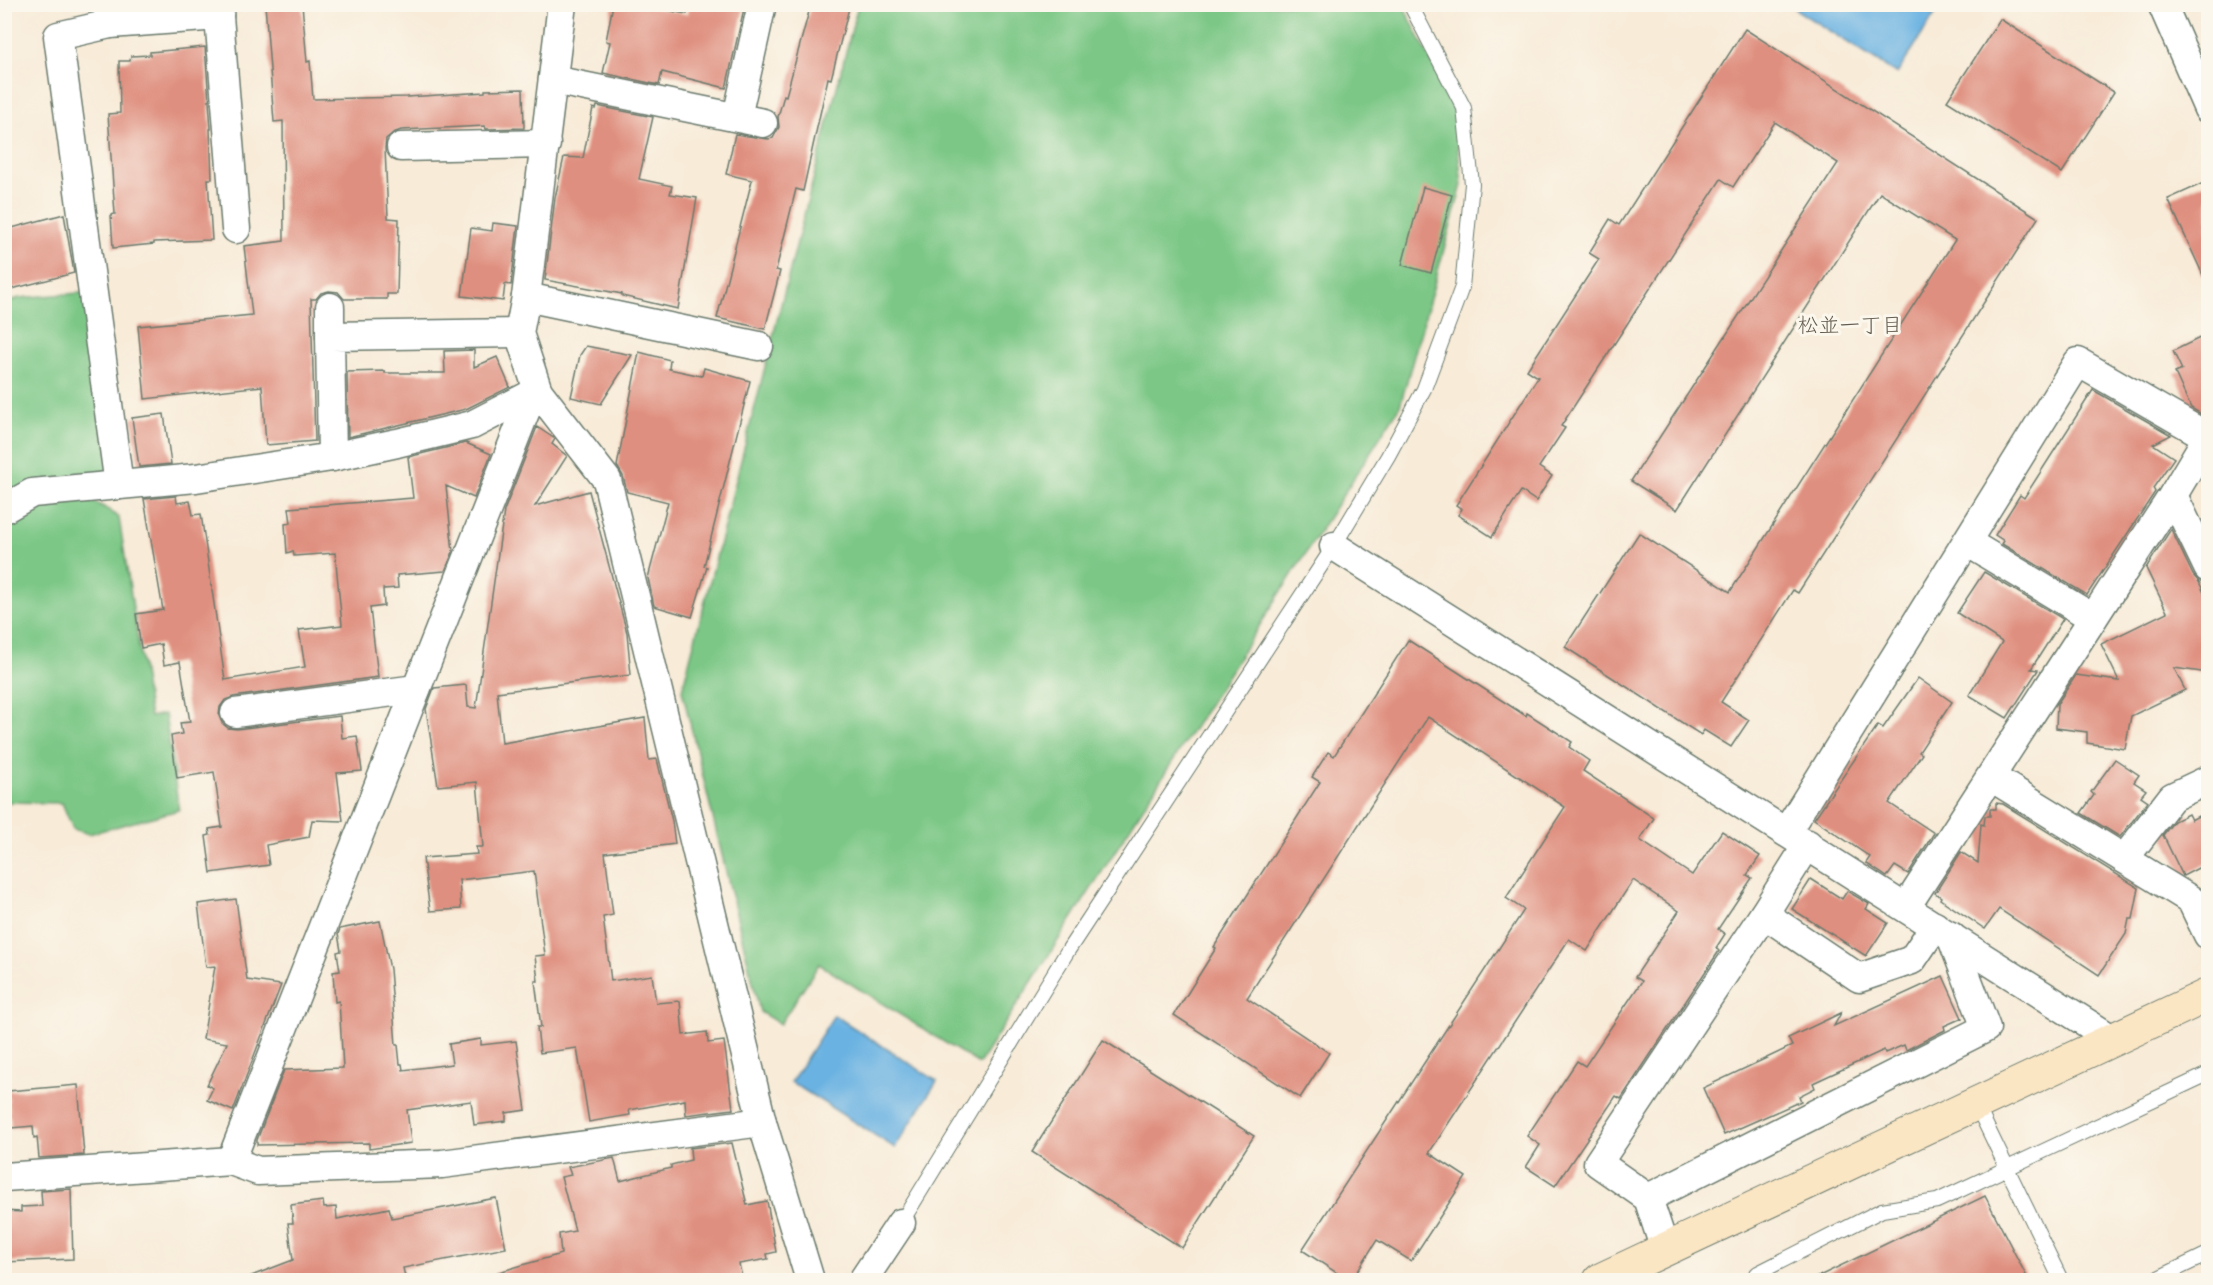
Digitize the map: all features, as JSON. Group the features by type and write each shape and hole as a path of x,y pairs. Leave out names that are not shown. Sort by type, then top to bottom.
{"street":[{"path":"562,4 546,144 526,297 519,333 538,391 607,480 762,1122 810,1281"},
{"path":"553,80 750,120 762,4"},
{"path":"2162,4 2208,109"},
{"path":"119,485 58,36 109,14 219,10 236,229"},
{"path":"401,147 546,144"},
{"path":"526,297 759,346"},
{"path":"330,307 332,457"},
{"path":"330,336 519,333"},
{"path":"1665,1250 1648,1198 1598,1163 1764,914 1797,837 1967,542 2078,363 2208,438 1906,907"},
{"path":"4,508 32,493 196,478 332,457 397,443 472,425 538,391"},
{"path":"231,1161 526,411 538,391"},
{"path":"2172,495 2208,568"},
{"path":"1967,542 2093,618"},
{"path":"1334,546 1797,837 2112,1039"},
{"path":"235,712 416,689"},
{"path":"1991,777 2191,900 2208,935"},
{"path":"2124,859 2172,797 2208,780"},
{"path":"1764,914 1860,978 1912,960 1943,931"},
{"path":"1648,1198 1986,1028 1943,931"},
{"path":"1600,1281 2208,995"},
{"path":"4,1177 231,1161 258,1171 442,1164 762,1122"},
{"path":"863,1281 901,1223"}],"lane":[{"path":"901,1223 1067,952 1334,546 1388,456 1424,389 1462,287 1472,184 1464,108 1410,4"},
{"path":"1751,1281 1758,1273 1882,1210 1937,1201 2208,1074"},
{"path":"1976,1104 2061,1281"},
{"path":"2154,1281 2208,1254"}],"green space":[{"path":"858,5 1403,5 1453,104 1462,185 1400,406 979,1064 819,964 780,1024 760,1012 682,690"},
{"path":"91,292 111,478 5,500 5,304 19,298"},
{"path":"87,498 119,518 150,717 165,714 179,810 89,834 73,829 62,803 5,802 4,516 37,499"}],"water":[{"path":"1798,4 1927,4 1937,11 1897,74 1795,9"},
{"path":"834,1015 937,1081 895,1148 791,1082"}],"building":[{"path":"265,4 302,4 313,99 407,97 523,89 524,128 486,129 485,126 401,130 386,139 388,218 399,219 397,294 387,294 387,299 344,299 338,292 329,291 321,293 316,299 311,299 315,441 266,445 262,386 145,399 138,326 252,315 244,246 284,241 283,121 274,122"},
{"path":"613,4 635,4 687,14 688,4 745,4 726,88 662,72 659,85 603,73 610,42 606,41"},
{"path":"811,4 850,4 831,79 828,78 803,191 796,189 776,270 780,271 765,329 717,318 752,180 726,174 735,134 768,139 773,138 779,127 778,117"},
{"path":"2000,19 2114,92 2062,173 1947,101"},
{"path":"1745,29 2038,218 1798,593 1793,590 1721,702 1749,720 1731,747 1704,730 1701,735 1565,647 1639,533 1730,592 1955,240 1880,193 1677,510 1631,481 1838,163 1775,122 1733,187 1721,179 1561,426 1565,428 1539,467 1552,476 1536,501 1521,491 1492,537 1458,515 1462,509 1456,505 1538,377 1527,370 1599,259 1589,253 1610,219 1619,225"},
{"path":"205,47 211,129 212,179 208,179 212,240 154,242 154,244 113,248 111,215 115,214 108,114 120,113 119,61 130,61 131,56 150,55 150,52"},
{"path":"597,106 653,117 639,179 672,186 670,194 697,198 678,309 622,296 622,294 545,280 555,198 564,157 583,158 593,108 596,109"},
{"path":"2208,181 2208,286 2168,199"},
{"path":"1423,187 1452,195 1431,273 1402,265"},
{"path":"64,214 74,273 4,291 4,230"},
{"path":"493,223 518,226 511,285 505,284 503,301 462,296 471,228 492,231"},
{"path":"2208,334 2208,418 2191,408 2175,373 2182,370 2173,351"},
{"path":"586,346 632,355 601,404 571,397 580,355"},
{"path":"474,350 474,367 497,357 510,387 466,409 348,437 347,372 445,373 444,351"},
{"path":"639,352 670,360 669,369 702,376 704,368 750,381 704,566 707,567 692,617 654,606 648,578 668,502 627,492 623,476 617,466"},
{"path":"2093,390 2171,435 2153,444 2174,458 2153,488 2155,492 2087,595 2002,544 2004,541 1995,535 2020,495 2024,498"},
{"path":"164,414 171,464 139,467 132,418"},
{"path":"537,427 555,439 552,444 567,456 535,506 589,491 627,633 631,675 497,692 502,743 645,718 649,760 657,759 672,821 675,844 605,853 613,915 603,917 611,981 652,975 656,1003 680,1001 683,1035 707,1032 708,1043 724,1041 733,1109 686,1115 685,1100 629,1110 630,1115 589,1122 577,1048 540,1053 537,1027 541,1027 535,981 538,981 535,956 545,955 534,871 459,880 461,909 430,911 423,858 477,854 476,847 483,847 477,782 438,786 426,709 434,688 466,685 468,707 476,708 504,511"},
{"path":"466,443 491,454 474,498 446,486 453,552 445,571 397,575 398,588 383,589 384,606 370,608 378,677 233,697 225,700 220,707 219,716 222,723 228,728 237,729 340,716 342,738 357,736 362,771 337,773 343,821 312,820 309,837 266,845 269,865 211,873 206,836 210,835 209,829 222,827 214,772 177,778 171,736 182,734 180,723 190,722 180,662 164,665 161,644 141,648 136,614 163,610 144,499 176,496 177,503 190,501 193,515 201,514 225,680 305,667 299,630 342,625 335,553 294,556 293,551 287,553 285,524 291,523 289,508 413,498 408,457"},
{"path":"2171,529 2208,601 2208,673 2174,668 2185,690 2131,716 2125,749 2087,743 2087,732 2056,728 2057,704 2076,675 2119,681 2101,644 2167,612 2146,568"},
{"path":"1984,572 2063,619 2031,669 2038,670 2007,718 1969,695 2002,642 1957,613"},
{"path":"1408,640 1526,716 1527,713 1572,742 1569,747 1589,761 1583,771 1654,818 1640,840 1692,875 1722,831 1760,856 1747,875 1752,878 1718,929 1725,934 1716,948 1719,951 1621,1099 1616,1096 1555,1186 1526,1167 1540,1145 1527,1136 1577,1061 1585,1066 1642,981 1635,977 1679,911 1633,880 1587,951 1569,939 1429,1153 1466,1177 1411,1261 1377,1240 1349,1281 1302,1250 1524,910 1506,898 1565,807 1428,717 1247,998 1329,1053 1300,1098 1174,1015 1216,948 1214,947 1320,782 1312,777 1328,752 1334,756"},
{"path":"1918,678 1952,702 1919,752 1922,754 1889,803 1934,833 1908,874 1895,866 1887,877 1866,863 1870,857 1814,819 1878,725 1883,728"},
{"path":"2115,759 2139,775 2134,782 2146,790 2141,796 2148,801 2120,837 2081,813 2094,795 2091,792"},
{"path":"1996,803 2003,804 2139,888 2133,919 2129,919 2126,934 2099,975 1999,909 1985,929 1940,899 1941,897 1935,893 1961,852 1978,863 1981,824 1984,825 1985,816 1990,816 1990,809 1996,809"},
{"path":"2208,811 2208,863 2183,876 2163,835 2174,821 2188,814 2191,820"},
{"path":"1811,879 1842,899 1847,891 1869,904 1866,909 1888,923 1866,956 1792,909"},
{"path":"236,899 247,980 281,985 233,1111 207,1100 213,1088 207,1085 227,1043 203,1039 215,966 206,967 198,904"},
{"path":"380,921 390,969 396,1045 398,1045 403,1070 452,1064 449,1044 481,1039 481,1045 516,1041 526,1110 506,1113 506,1121 474,1125 471,1101 407,1110 411,1143 369,1149 369,1143 257,1145 284,1070 343,1068 339,1001 335,1002 333,972 340,971 337,952 341,951 338,934 340,929"},
{"path":"1943,976 1962,1018 1944,1026 1945,1030 1906,1050 1904,1045 1885,1053 1884,1050 1813,1083 1815,1088 1799,1096 1801,1101 1724,1135 1703,1088 1792,1046 1788,1038 1841,1013 1834,1026"},
{"path":"1103,1040 1254,1136 1182,1248 1032,1152"},
{"path":"78,1085 84,1155 39,1158 37,1137 34,1138 33,1126 11,1128 8,1091"},
{"path":"732,1143 747,1205 767,1201 776,1252 767,1254 768,1259 739,1264 743,1281 496,1281 495,1273 561,1254 559,1234 575,1231 561,1177 571,1175 568,1167 614,1158 620,1181 671,1168 671,1165 691,1160 690,1148"},
{"path":"71,1189 73,1259 4,1262 4,1211 21,1212 21,1207 42,1206 41,1191"},
{"path":"1985,1196 2029,1281 1809,1281"},
{"path":"496,1198 506,1248 403,1268 406,1281 246,1281 246,1278 293,1260 288,1223 293,1223 291,1205 323,1201 324,1208 336,1207 337,1219 389,1208 392,1218"}],"district":[{"name":"松並一丁目","path":"1850,325"}]}
